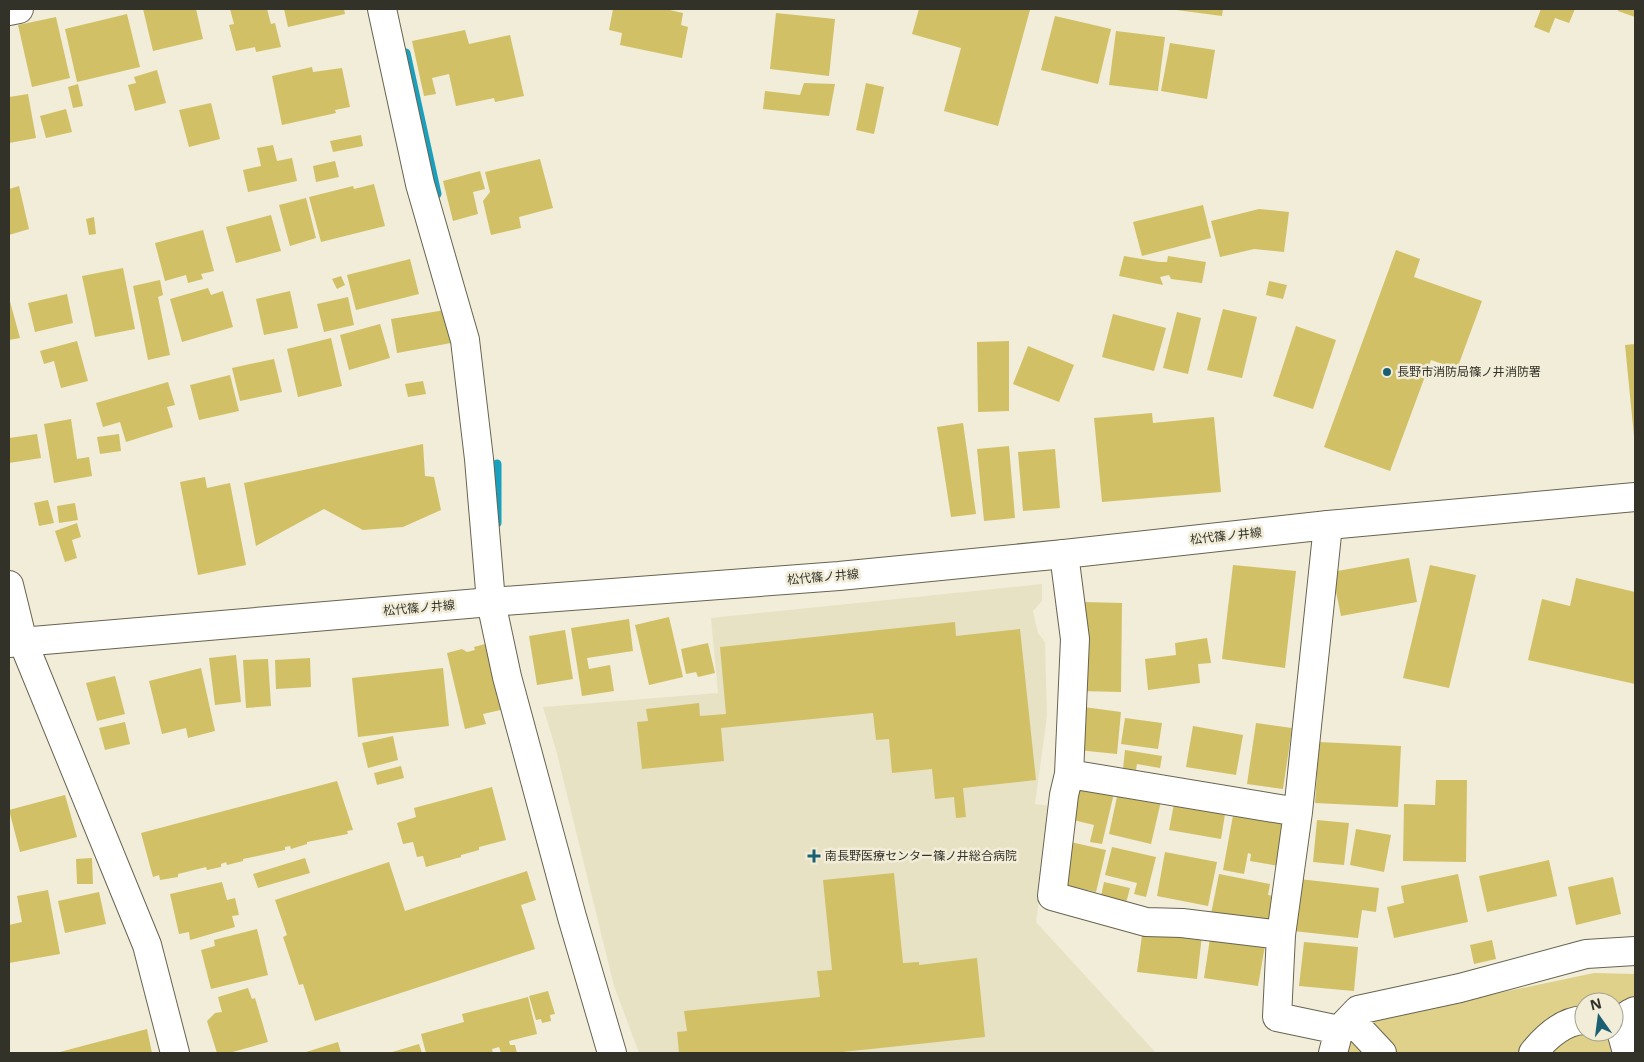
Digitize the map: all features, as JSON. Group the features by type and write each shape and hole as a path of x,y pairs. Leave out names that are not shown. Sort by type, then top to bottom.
{"street":[{"path":"9,11 19,9"},
{"path":"382,9 420,184 465,340 479,459 491,602 506,677 572,917 612,1053"},
{"name":"松代篠ノ井線","path":"16,643 491,602 839,576 1328,525 1635,497"},
{"path":"1328,525 1298,812 1281,935 1277,1017 1341,1034 1382,1053"},
{"path":"1064,554 1075,639 1069,774 1064,795 1052,896 1146,922 1182,923 1281,935"},
{"path":"9,585 16,643 147,945 175,1053"},
{"path":"1069,774 1298,812"},
{"path":"1341,1034 1358,1010 1460,988 1586,954 1635,951"},
{"path":"1625,1016 1621,1031 1626,1049 1632,1053"},
{"path":"1533,1053 1548,1035 1574,1022"}],"shaded area":[{"name":"南長野医療センター篠ノ井総合病院","path":"1042,584 1042,601 1033,611 1038,633 1045,642 1047,716 1035,804 1052,806 1036,922 1156,1053 639,1053 614,986 556,750 543,707 718,693 711,618"},
{"path":"1594,973 1635,974 1635,1053 1340,1053 1346,1032 1384,1017"}],"building":[{"path":"143,9 196,9 203,39 153,51"},
{"path":"230,9 267,9 271,24 275,23 281,47 256,52 255,47 236,51 229,25 234,24"},
{"path":"284,9 344,9 345,14 288,27"},
{"path":"613,9 665,9 683,13 681,25 688,27 682,58 620,45 622,33 609,30"},
{"path":"919,9 1030,10 998,126 944,111 961,48 912,34"},
{"path":"1169,9 1223,9 1222,16"},
{"path":"1541,9 1575,9 1569,23 1555,18 1549,33 1534,27"},
{"path":"1618,9 1635,9 1635,17 1618,11"},
{"path":"776,13 835,19 829,76 770,69"},
{"path":"127,14 140,67 77,82 65,29"},
{"path":"1055,16 1111,29 1098,84 1041,70"},
{"path":"56,17 70,78 32,87 18,25"},
{"path":"465,30 469,44 510,35 524,96 495,102 494,98 456,106 449,74 432,78 436,94 424,96 412,41"},
{"path":"1116,31 1165,37 1158,91 1109,85"},
{"path":"1170,43 1215,50 1207,99 1161,91"},
{"path":"312,67 313,72 342,68 350,107 335,110 336,113 282,125 272,76"},
{"path":"157,70 166,103 135,111 128,85 136,83 134,77"},
{"path":"804,83 835,84 829,116 763,109 765,91 800,95"},
{"path":"866,83 884,87 874,134 856,130"},
{"path":"78,84 83,106 73,108 68,87"},
{"path":"28,94 36,138 9,143 9,97"},
{"path":"211,103 220,139 189,147 179,110"},
{"path":"66,109 72,132 46,138 40,116"},
{"path":"361,135 363,146 333,152 330,141"},
{"path":"273,145 277,161 292,158 297,181 248,192 243,170 261,166 257,148"},
{"path":"540,159 553,208 519,217 521,228 491,235 483,201 490,192 485,172"},
{"path":"335,161 339,177 316,182 313,166"},
{"path":"480,171 485,189 473,192 478,214 453,221 443,181"},
{"path":"374,184 385,226 321,242 309,197 353,186 354,189"},
{"path":"19,186 29,229 9,235 9,189"},
{"path":"306,198 316,238 290,246 279,205"},
{"path":"1203,205 1211,238 1142,256 1133,222"},
{"path":"1259,209 1289,212 1284,252 1254,249 1220,257 1211,221"},
{"path":"271,215 281,251 236,263 226,227"},
{"path":"94,217 96,234 89,235 86,219"},
{"path":"203,230 214,271 201,274 203,279 188,283 186,275 165,281 155,243"},
{"path":"1396,250 1420,259 1414,277 1482,301 1457,369 1431,360 1390,471 1324,447"},
{"path":"1124,256 1159,262 1167,262 1168,256 1206,262 1202,283 1171,279 1169,275 1160,277 1163,285 1119,276"},
{"path":"410,259 419,294 356,310 347,275"},
{"path":"123,268 135,329 95,337 82,276"},
{"path":"341,276 345,285 337,289 332,279"},
{"path":"160,280 163,295 158,297 170,355 148,360 133,286"},
{"path":"1269,281 1287,285 1283,299 1266,295"},
{"path":"208,288 211,295 223,291 233,327 182,342 170,299"},
{"path":"290,291 298,328 264,335 256,299"},
{"path":"67,294 73,323 35,332 28,303"},
{"path":"348,297 354,325 324,332 317,304"},
{"path":"9,298 20,338 9,340"},
{"path":"1223,309 1257,317 1242,378 1207,370"},
{"path":"445,310 451,343 397,353 391,319"},
{"path":"1177,312 1201,318 1188,374 1163,368"},
{"path":"1113,314 1166,328 1154,371 1102,357"},
{"path":"380,324 390,358 349,370 340,335"},
{"path":"1296,326 1336,340 1313,409 1273,396"},
{"path":"331,338 342,386 298,397 287,349"},
{"path":"77,341 88,381 61,388 54,361 44,364 40,351"},
{"path":"1009,341 1009,411 978,412 977,342"},
{"path":"1635,344 1635,436 1634,436 1625,345"},
{"path":"1028,346 1074,365 1059,402 1013,384"},
{"path":"274,359 282,392 240,401 232,368"},
{"path":"230,375 239,411 199,420 190,385"},
{"path":"423,381 426,394 408,397 405,384"},
{"path":"168,382 175,405 167,407 173,427 126,442 120,422 103,427 96,403"},
{"path":"1152,413 1153,423 1214,417 1221,492 1102,502 1094,418"},
{"path":"71,419 77,459 89,457 92,476 54,483 44,424"},
{"path":"963,423 976,514 951,517 937,427"},
{"path":"37,434 41,458 9,463 9,438"},
{"path":"119,434 121,451 100,454 97,437"},
{"path":"423,444 425,476 434,477 441,510 403,527 363,530 324,509 256,546 244,483"},
{"path":"1009,446 1015,518 984,521 977,449"},
{"path":"1055,449 1060,508 1023,511 1018,452"},
{"path":"205,477 207,488 230,483 246,565 198,575 180,482"},
{"path":"48,500 54,523 39,526 34,503"},
{"path":"75,503 78,520 59,523 57,506"},
{"path":"77,523 81,537 72,540 77,558 65,562 55,531"},
{"path":"1409,558 1417,602 1341,616 1332,572"},
{"path":"1233,565 1296,571 1285,668 1222,659"},
{"path":"1430,565 1476,575 1449,688 1403,678"},
{"path":"1576,578 1635,592 1635,684 1528,660 1542,599 1570,606"},
{"path":"1083,602 1122,603 1121,692 1081,691"},
{"path":"669,617 683,677 649,685 635,625"},
{"path":"629,619 633,651 587,658 589,669 610,665 614,691 582,696 571,628"},
{"path":"955,622 956,636 1020,629 1036,780 963,788 966,817 956,818 954,797 935,799 932,769 892,773 889,739 876,740 873,713 721,728 724,761 642,769 637,722 648,721 646,709 699,703 700,716 726,714 720,647"},
{"path":"565,630 573,679 537,685 529,636"},
{"path":"1207,638 1211,663 1198,664 1200,683 1148,690 1145,659 1176,655 1175,643"},
{"path":"489,643 505,709 483,714 486,724 465,729 447,653 462,649 467,652 475,650 474,647"},
{"path":"708,643 715,673 698,677 696,672 686,674 681,649"},
{"path":"236,655 241,702 215,705 209,658"},
{"path":"310,658 311,687 276,689 275,660"},
{"path":"268,659 271,706 246,708 243,660"},
{"path":"201,668 215,731 188,738 186,728 162,734 149,681"},
{"path":"443,668 449,726 358,737 352,678"},
{"path":"115,676 125,714 97,721 86,683"},
{"path":"1084,707 1121,712 1117,754 1078,750"},
{"path":"1125,718 1162,723 1158,749 1121,744"},
{"path":"125,722 130,744 105,750 99,728"},
{"path":"1256,723 1292,728 1283,789 1247,784"},
{"path":"1193,726 1243,735 1236,775 1186,767"},
{"path":"393,736 398,760 368,768 362,743"},
{"path":"1319,742 1401,746 1398,807 1315,803"},
{"path":"1125,750 1162,756 1160,768 1137,764 1136,770 1123,769"},
{"path":"401,766 404,778 377,785 374,773"},
{"path":"1075,779 1115,789 1102,844 1090,842 1094,825 1065,818"},
{"path":"1436,780 1467,780 1466,862 1403,861 1404,804 1435,805"},
{"path":"337,781 353,830 347,831 348,834 307,842 307,844 291,849 290,846 285,847 285,850 243,859 243,861 227,865 226,862 221,864 221,867 207,870 206,867 178,874 178,877 160,880 159,875 153,877 141,833"},
{"path":"492,787 506,840 479,847 479,850 461,855 461,857 426,867 423,856 417,857 413,842 403,844 397,823 416,817 414,808"},
{"path":"1118,792 1161,801 1151,844 1109,834"},
{"path":"65,795 77,837 20,852 9,810"},
{"path":"1174,804 1226,808 1221,839 1169,830"},
{"path":"1234,810 1287,819 1279,866 1250,861 1251,854 1248,853 1244,874 1223,870"},
{"path":"1317,820 1349,823 1344,865 1313,862"},
{"path":"1356,829 1391,835 1384,872 1350,865"},
{"path":"1066,841 1106,850 1096,892 1056,883"},
{"path":"1112,847 1156,857 1146,897 1134,894 1137,883 1105,875"},
{"path":"1165,852 1217,862 1208,906 1157,896"},
{"path":"92,858 93,884 77,884 76,859"},
{"path":"305,858 310,873 258,888 253,874"},
{"path":"1549,860 1557,896 1487,912 1479,876"},
{"path":"389,862 405,911 527,871 536,900 521,905 535,949 315,1021 303,984 299,985 283,937 287,935 275,900"},
{"path":"894,873 903,963 919,962 919,965 977,958 985,1037 833,1053 679,1053 677,1032 687,1031 684,1011 820,997 817,971 832,970 823,880"},
{"path":"1219,874 1270,884 1268,895 1274,896 1273,931 1210,919"},
{"path":"1458,874 1468,922 1394,938 1387,907 1404,903 1401,886"},
{"path":"1613,877 1621,914 1576,925 1568,887"},
{"path":"1299,879 1379,888 1376,912 1362,910 1358,938 1293,931"},
{"path":"222,882 227,900 235,898 239,915 232,916 235,927 190,940 189,932 179,934 170,894"},
{"path":"1104,882 1130,888 1125,907 1100,901"},
{"path":"48,890 60,954 9,963 9,925 22,922 17,896"},
{"path":"99,892 106,924 65,933 58,901"},
{"path":"1143,928 1202,935 1197,979 1137,972"},
{"path":"257,929 268,975 211,989 201,950 215,946 214,940"},
{"path":"1211,932 1266,940 1258,986 1204,978"},
{"path":"1492,940 1496,959 1474,964 1470,945"},
{"path":"1304,942 1358,947 1354,991 1299,986"},
{"path":"248,988 252,999 255,998 268,1042 229,1053 217,1053 207,1021 215,1013 222,1012 218,997"},
{"path":"548,991 555,1014 550,1015 551,1021 542,1023 541,1019 536,1020 529,996"},
{"path":"528,997 537,1034 509,1041 510,1045 515,1045 517,1053 501,1053 499,1047 492,1049 493,1053 426,1053 421,1034 464,1022 462,1014"},
{"path":"147,1029 152,1053 56,1053"},
{"path":"338,1042 341,1053 303,1053"},
{"path":"419,1044 422,1053 389,1053"}],"waterway":[{"path":"406,53 437,194"},
{"path":"497,464 497,523"}],"place":[{"name":"長野市消防局篠ノ井消防署","path":"1387,372"},
{"name":"南長野医療センター篠ノ井総合病院","path":"814,856"}]}
